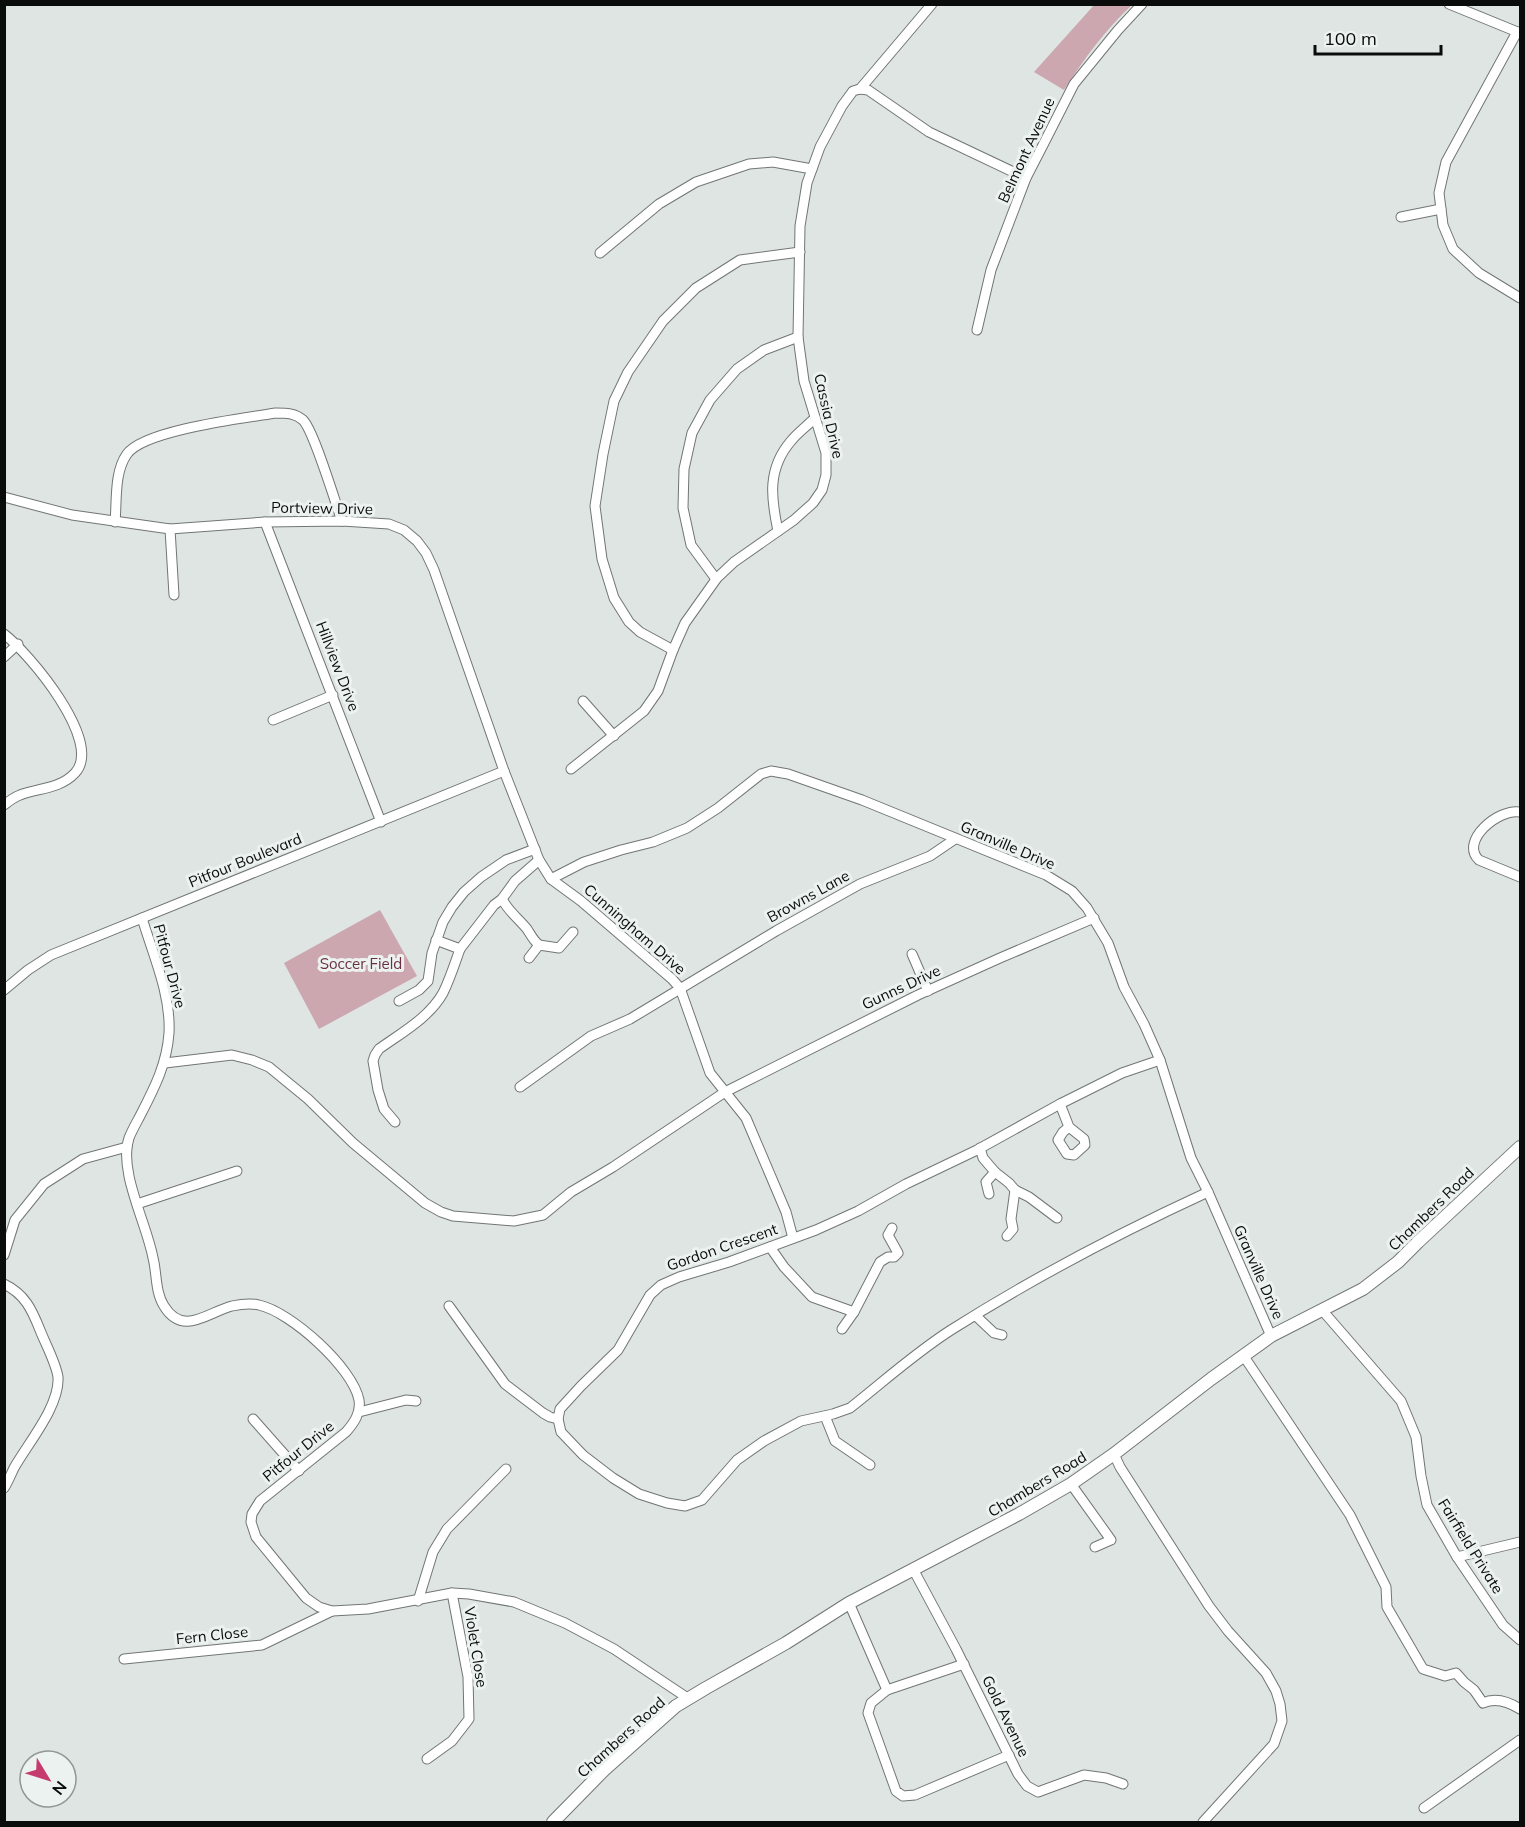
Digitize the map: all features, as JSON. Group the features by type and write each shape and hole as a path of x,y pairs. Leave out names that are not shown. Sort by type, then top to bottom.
{"street":[{"name":"Cassia Drive","path":"571,769 644,711 658,692 685,623 716,579 734,562 807,508 822,490 826,475 825,453 804,381 798,337 800,226 807,183 820,147 842,106 853,91 860,89 932,4"},
{"name":"Belmont Avenue","path":"977,330 991,270 1026,178 1074,84 1142,4"},
{"path":"1449,4 1519,33 1446,162 1439,193 1443,225 1453,249 1479,273 1521,298"},
{"path":"860,89 875,94 929,132 1026,178"},
{"path":"600,253 659,204 696,182 749,164 773,162 812,169"},
{"path":"1401,217 1441,209"},
{"path":"673,650 640,632 629,622 614,598 602,559 595,506 614,401 628,372 663,321 696,288 740,260 800,252"},
{"path":"716,579 691,545 682,508 684,469 692,433 710,400 737,369 764,350 798,337"},
{"path":"115,522 119,473 127,453 136,446 148,440 204,424 276,413 296,416 309,428 342,521"},
{"path":"778,531 773,508 772,481 778,460 791,441 815,418"},
{"name":"Portview Drive","path":"4,497 72,515 170,529 265,522 342,521 388,524 404,530 417,541 434,570 504,771 539,860 551,879"},
{"name":"Hillview Drive","path":"265,522 381,822"},
{"path":"170,529 174,595"},
{"path":"4,634 18,644 42,673 75,724 80,740 81,757 77,771 66,780 47,789 19,795 4,805"},
{"path":"4,657 18,644"},
{"path":"273,720 333,695"},
{"path":"583,701 614,736"},
{"name":"Pitfour Boulevard","path":"4,990 51,955 504,771"},
{"name":"Granville Drive","path":"551,879 584,862 653,843 687,828 718,808 760,774 771,771 788,774 862,800 1046,875 1072,891 1094,918 1108,943 1124,987 1160,1060 1191,1158 1271,1336"},
{"path":"1521,812 1503,814 1491,820 1473,846 1474,855 1479,860 1521,878"},
{"name":"Browns Lane","path":"520,1087 591,1036 630,1019 852,888 930,856 955,839"},
{"path":"399,1001 419,990 428,981 436,940 452,907 473,885 506,860 535,849"},
{"path":"395,1122 384,1109 378,1090 373,1061 375,1054 431,1010 442,994 460,949 515,881 539,860"},
{"name":"Cunningham Drive","path":"551,879 581,901 680,988 710,1073 746,1118 786,1212 793,1238"},
{"path":"502,899 508,910 539,945 559,948 573,932"},
{"name":"Pitfour Drive","path":"142,918 166,998 169,1034 165,1063 159,1080 129,1138 126,1158 153,1256 159,1294 164,1307 173,1317 182,1322 196,1321 231,1306 250,1304 262,1306 283,1315 314,1337 339,1365 355,1389 359,1401 354,1423 346,1432 260,1501 255,1507 251,1522 256,1537 306,1598 319,1607 332,1611"},
{"name":"Gunns Drive","path":"165,1063 232,1055 269,1067 308,1099 353,1143 425,1203 453,1216 514,1221 543,1215 571,1192 613,1167 725,1092 866,1020 1094,918"},
{"path":"436,940 460,949"},
{"path":"529,958 539,945"},
{"path":"912,954 928,991"},
{"name":"Gordon Crescent","path":"558,1419 560,1409 618,1350 650,1295 661,1285 770,1247 858,1211 1122,1073 1160,1060"},
{"path":"1060,1104 1069,1127"},
{"path":"4,1255 15,1220 44,1184 83,1159 127,1147"},
{"name":"Chambers Road","path":"553,1822 604,1770 676,1706 786,1643 849,1603 1019,1514 1071,1484 1271,1336 1363,1289 1398,1262 1521,1147"},
{"path":"980,1148 983,1158 994,1172 1057,1218"},
{"path":"137,1204 237,1171"},
{"path":"989,1194 986,1182 994,1172"},
{"path":"1007,1236 1013,1229 1011,1219 1016,1190"},
{"path":"449,1306 505,1384 550,1418 558,1419 561,1432 583,1455 639,1494 685,1506 702,1500 737,1460 764,1442 801,1420 825,1416 850,1408 950,1331 1057,1267 1208,1192"},
{"path":"842,1329 854,1312 880,1262 898,1253 888,1235 892,1228"},
{"path":"770,1247 784,1267 812,1297 854,1312"},
{"path":"4,1284 14,1288 25,1299 33,1313 57,1375 58,1389 54,1403 4,1488"},
{"name":"Fairfield Private","path":"1322,1310 1401,1401 1416,1437 1420,1476 1427,1505 1457,1557 1503,1625 1521,1640"},
{"path":"976,1316 994,1333 1002,1335"},
{"path":"1243,1355 1350,1515 1386,1587 1387,1607 1423,1669 1445,1676 1456,1673 1474,1690 1483,1704 1489,1700 1509,1702 1521,1709"},
{"path":"358,1412 406,1400 416,1401"},
{"path":"825,1416 835,1441 870,1465"},
{"path":"253,1419 299,1471"},
{"path":"1114,1454 1120,1467 1209,1606 1266,1673 1280,1704 1282,1720 1274,1744 1203,1822"},
{"path":"417,1601 433,1552 447,1529 506,1469"},
{"path":"1071,1484 1111,1540 1095,1547"},
{"path":"1457,1557 1521,1542"},
{"name":"Gold Avenue","path":"913,1569 964,1664 1018,1774 1027,1786 1038,1792 1084,1775 1106,1778 1123,1785"},
{"path":"332,1611 368,1609 452,1593 514,1602 566,1623 614,1649 689,1699"},
{"name":"Violet Close","path":"427,1759 452,1741 469,1719 468,1677 452,1593"},
{"path":"849,1603 887,1690"},
{"name":"Fern Close","path":"124,1659 262,1645 332,1611"},
{"path":"964,1664 887,1690 871,1703 868,1713 896,1791 903,1796 915,1795 1010,1755"},
{"path":"1424,1808 1521,1740"}],"green space":[{"path":"1095,4 1132,5 1095,45 1064,90 1034,72"},
{"name":"Soccer Field","path":"380,910 417,976 319,1029 284,963"}]}
